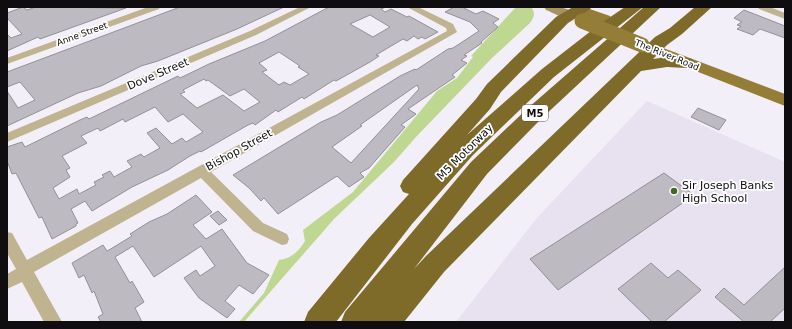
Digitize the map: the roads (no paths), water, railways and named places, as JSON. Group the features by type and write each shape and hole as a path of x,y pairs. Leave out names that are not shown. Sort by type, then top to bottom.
{"highway":[{"path":"542,41 551,14 550,7"},
{"name":"M5 Motorway","path":"318,322 415,203 461,154 567,57 635,7"},
{"name":"M5 Motorway","path":"355,322 479,168 535,112 653,7"},
{"path":"386,322 435,264 635,67 652,43 676,32 704,7"},
{"path":"308,322 399,200 483,104 494,88 562,20 579,12"},
{"path":"635,67 686,57 676,32"}],"main road":[{"name":"The River Road","path":"550,7 579,12 785,100"},
{"name":"The River Road","path":"686,57 785,92"}],"street":[{"name":"Anne Street","path":"7,61 156,7"},
{"name":"Dove Street","path":"7,138 253,33 307,7"},
{"name":"Bishop Street","path":"7,282 202,171 447,35 452,30 446,24 411,7"},
{"path":"762,7 785,16"},
{"path":"202,171 258,226 282,239"},
{"path":"7,238 53,322"}],"place":[{"name":"Sir Joseph Banks High School","path":"674,191"}]}
